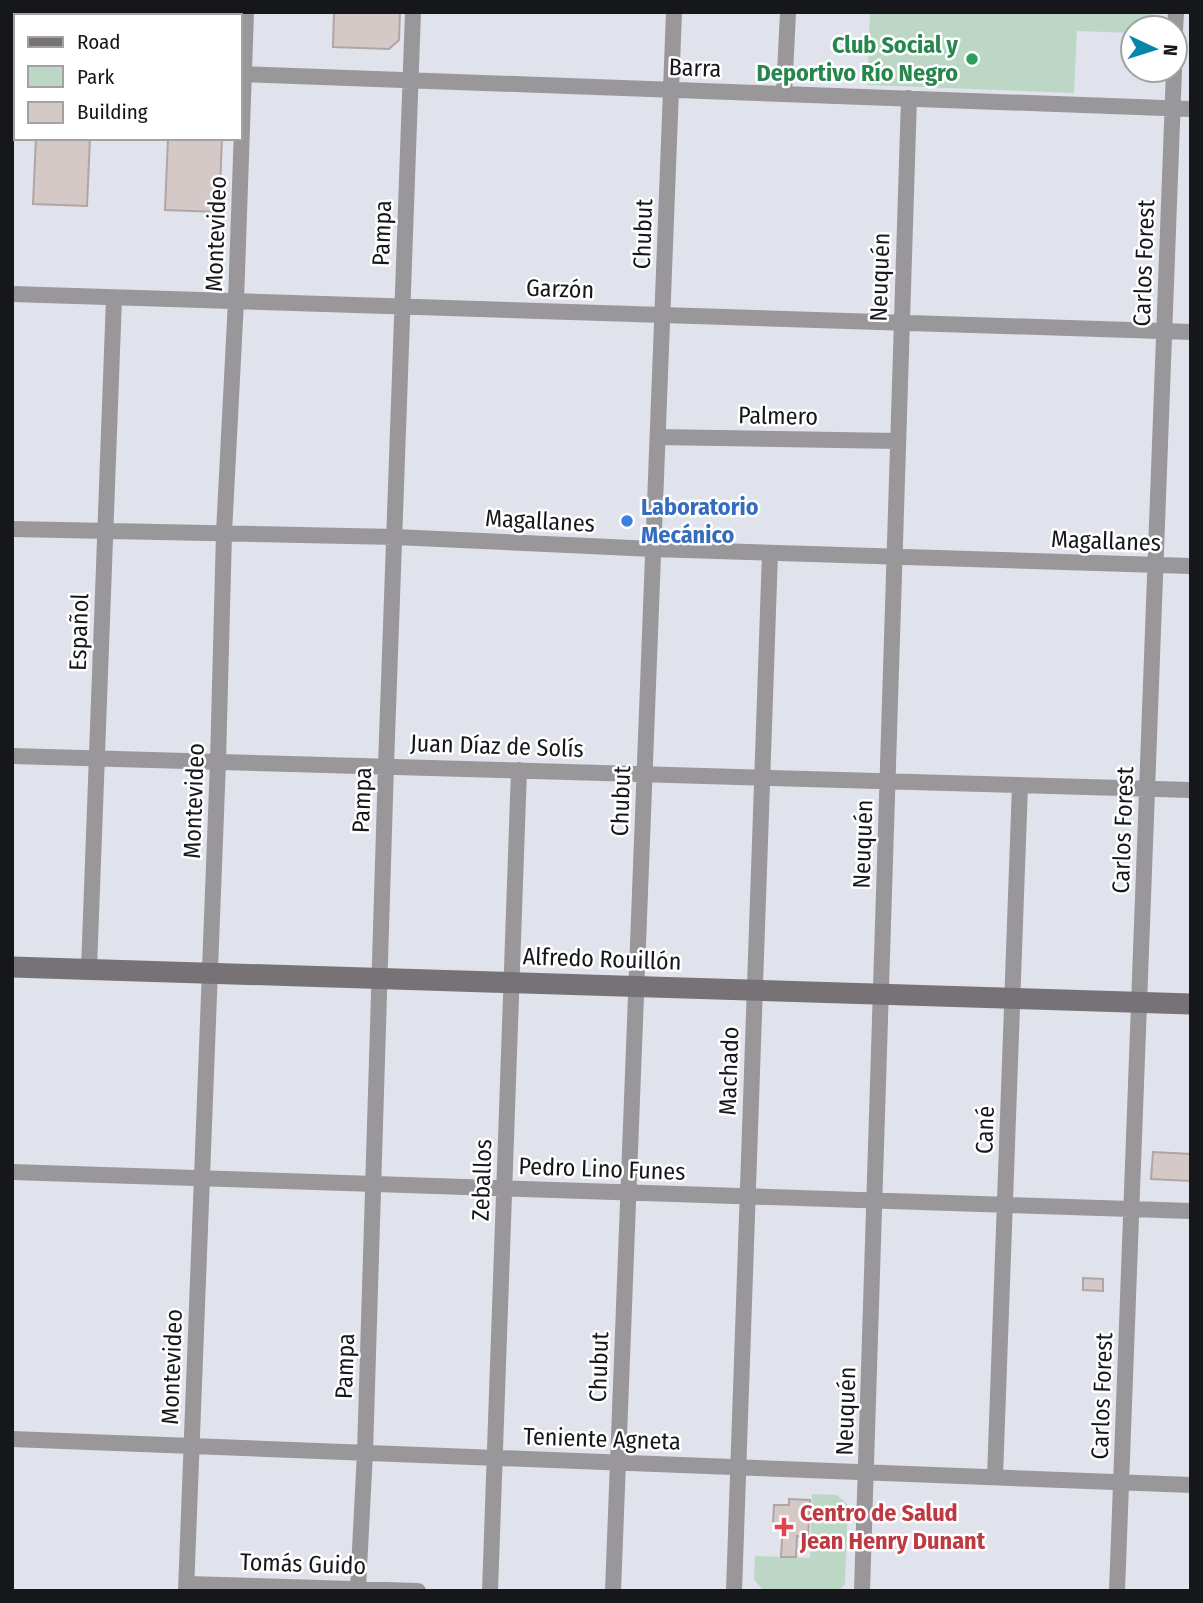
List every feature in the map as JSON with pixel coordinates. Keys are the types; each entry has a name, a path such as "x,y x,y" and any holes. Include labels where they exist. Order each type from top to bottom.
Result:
{"street":[{"name":"Montevideo","path":"242,74 246,12"},
{"name":"Pampa","path":"358,1588 365,1452 413,12"},
{"name":"Chubut","path":"613,1591 674,12"},
{"path":"784,94 788,12"},
{"name":"Barra","path":"242,74 1191,109"},
{"name":"Carlos Forest","path":"1117,1591 1173,84"},
{"name":"Neuquén","path":"862,1591 909,99"},
{"name":"Montevideo","path":"186,1587 240,140"},
{"name":"Garzón","path":"12,294 1191,332"},
{"name":"Español","path":"89,969 114,298"},
{"name":"Palmero","path":"658,437 898,441"},
{"name":"Magallanes","path":"12,529 395,537 653,549 1191,566"},
{"name":"Machado","path":"734,1591 769,553"},
{"name":"Juan Díaz de Solís","path":"12,756 1191,790"},
{"name":"Zeballos","path":"490,1591 519,770"},
{"name":"Cané","path":"995,1477 1020,785"},
{"name":"Alfredo Rouillón","path":"12,967 1191,1004"},
{"name":"Pedro Lino Funes","path":"12,1172 1191,1211"},
{"name":"Teniente Agneta","path":"12,1439 1191,1485"},
{"name":"Tomás Guido","path":"186,1587 418,1591"}],"green space":[{"path":"14,12 225,12 14,14 13,49"},
{"name":"Club Social y Deportivo Río Negro","path":"870,12 1153,12 1119,14 1119,32 1077,31 1074,93 867,85"},
{"path":"812,1494 837,1495 848,1505 845,1584 838,1591 762,1589 754,1580 755,1556 810,1558"}],"building":[{"path":"334,12 400,12 399,40 389,49 333,47"},
{"path":"36,140 90,140 87,206 33,204"},
{"path":"168,140 222,140 219,212 165,210"},
{"path":"1153,1152 1191,1154 1191,1181 1151,1179"},
{"path":"1083,1278 1103,1279 1103,1291 1083,1290"},
{"path":"789,1499 810,1500 808,1537 797,1536 796,1557 781,1557 783,1523 773,1523 774,1505 789,1505"}],"place":[{"name":"Club Social y Deportivo Río Negro","path":"972,59"},
{"name":"Laboratorio Mecánico","path":"627,521"},
{"name":"Centro de Salud Jean Henry Dunant","path":"784,1527"}]}
